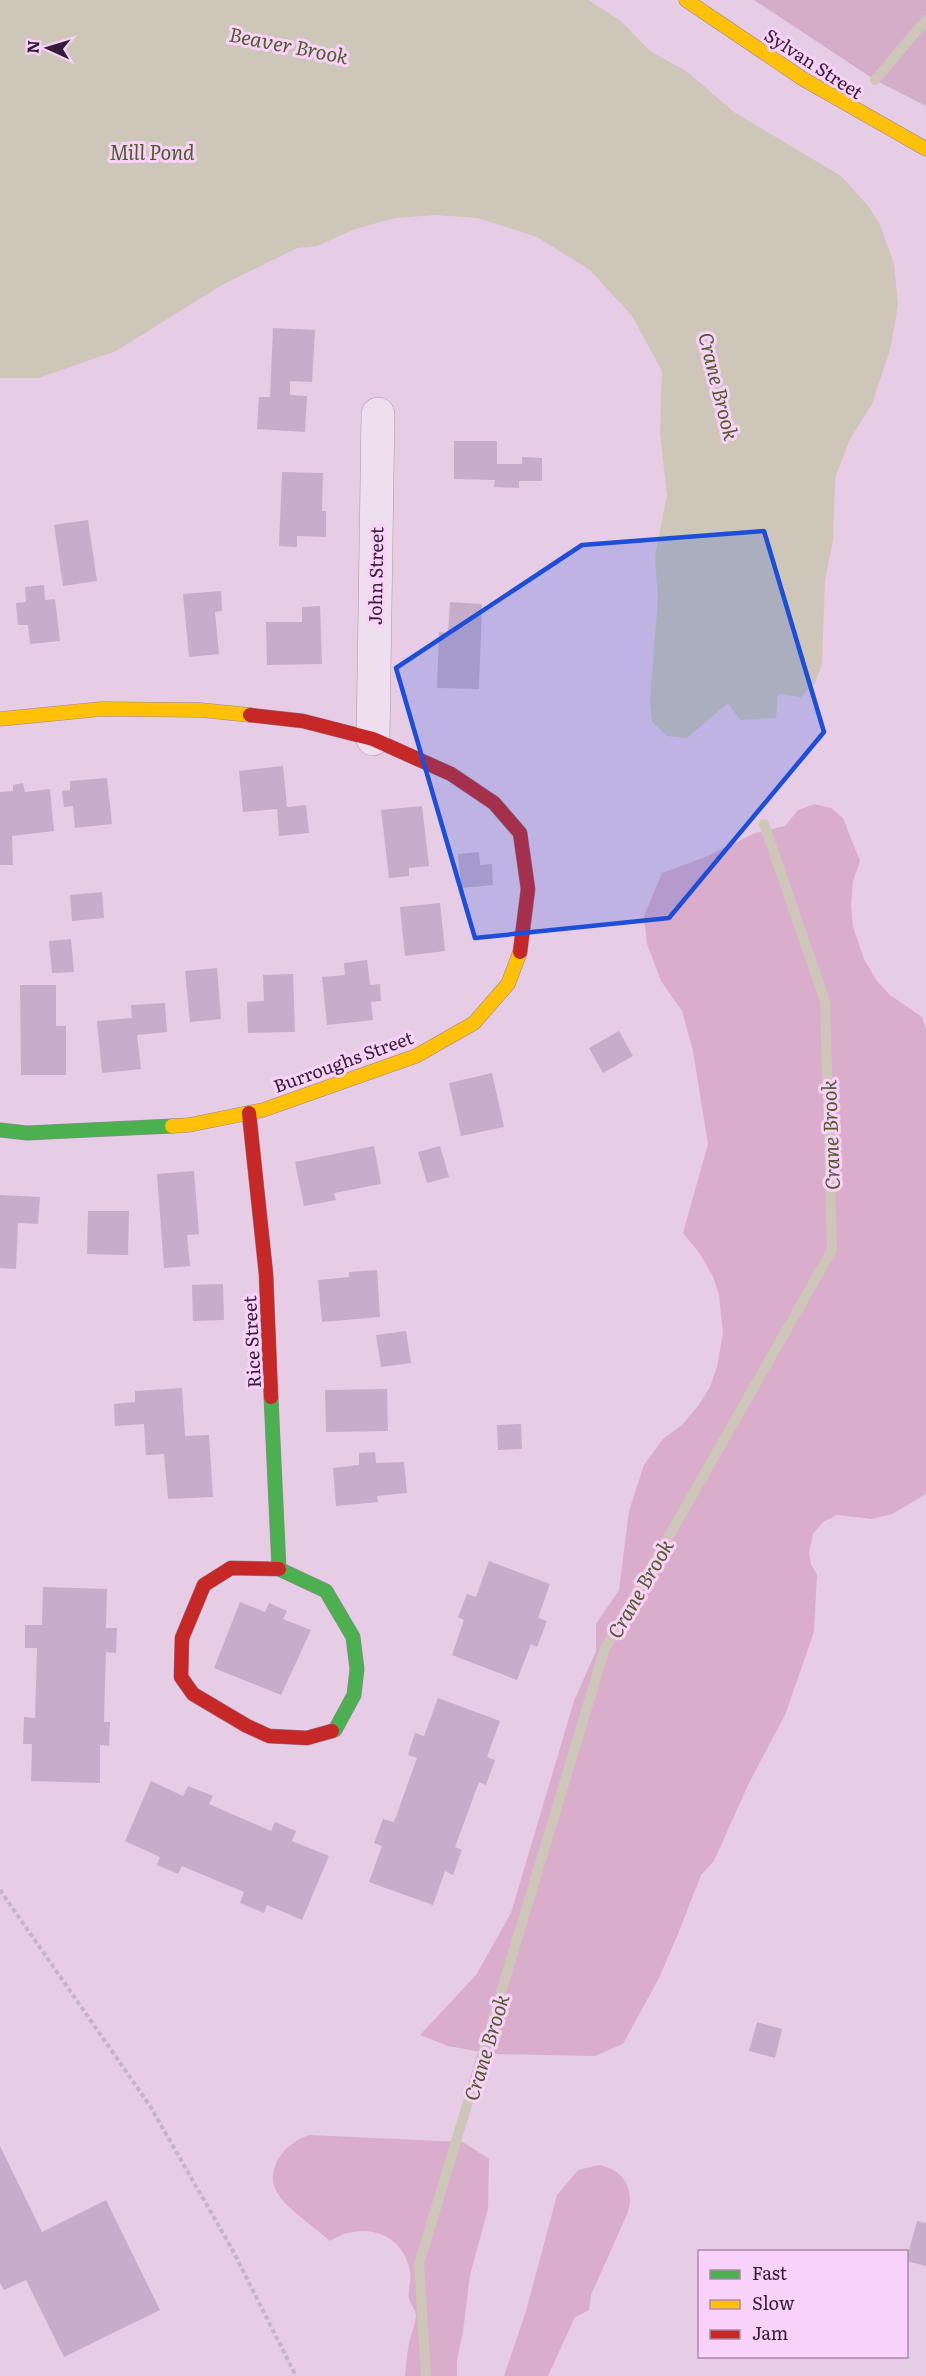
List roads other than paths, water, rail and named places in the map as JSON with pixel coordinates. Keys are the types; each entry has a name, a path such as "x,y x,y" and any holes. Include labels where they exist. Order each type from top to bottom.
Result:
{"street":[{"name":"Sylvan Street","path":"686,0 871,121 926,149"},
{"name":"John Street","path":"373,739 378,414"},
{"name":"Burroughs Street","path":"0,720 101,710 201,710 303,721 373,739 451,774 494,802 519,833 528,889 522,946 508,984 474,1023 416,1056 249,1113 189,1125 27,1133 0,1130"},
{"name":"Rice Street","path":"249,1113 266,1274 279,1569"},
{"path":"231,1568 279,1569 326,1592 353,1637 357,1670 354,1695 334,1730 307,1738 269,1736 247,1726 193,1694 181,1677 182,1638 204,1585 231,1568"}],"water":[{"name":"Mill Pond","path":"0,0 588,0 621,21 650,51 686,71 734,112 841,176 869,207 880,225 894,264 898,305 891,346 872,404 850,439 835,478 833,540 825,580 822,664 815,683 801,697 778,694 776,718 740,720 728,703 687,738 667,736 652,722 650,702 658,598 655,556 667,495 660,433 662,371 632,316 590,270 537,237 478,218 436,215 395,218 355,229 317,246 297,248 222,285 116,351 38,378 0,378"}],"waterway":[{"path":"875,80 926,20"},
{"name":"Crane Brook","path":"426,2376 419,2264 605,1648 832,1250 825,1001 764,824"}],"water label":[{"name":"Beaver Brook","path":"289,44"}]}
